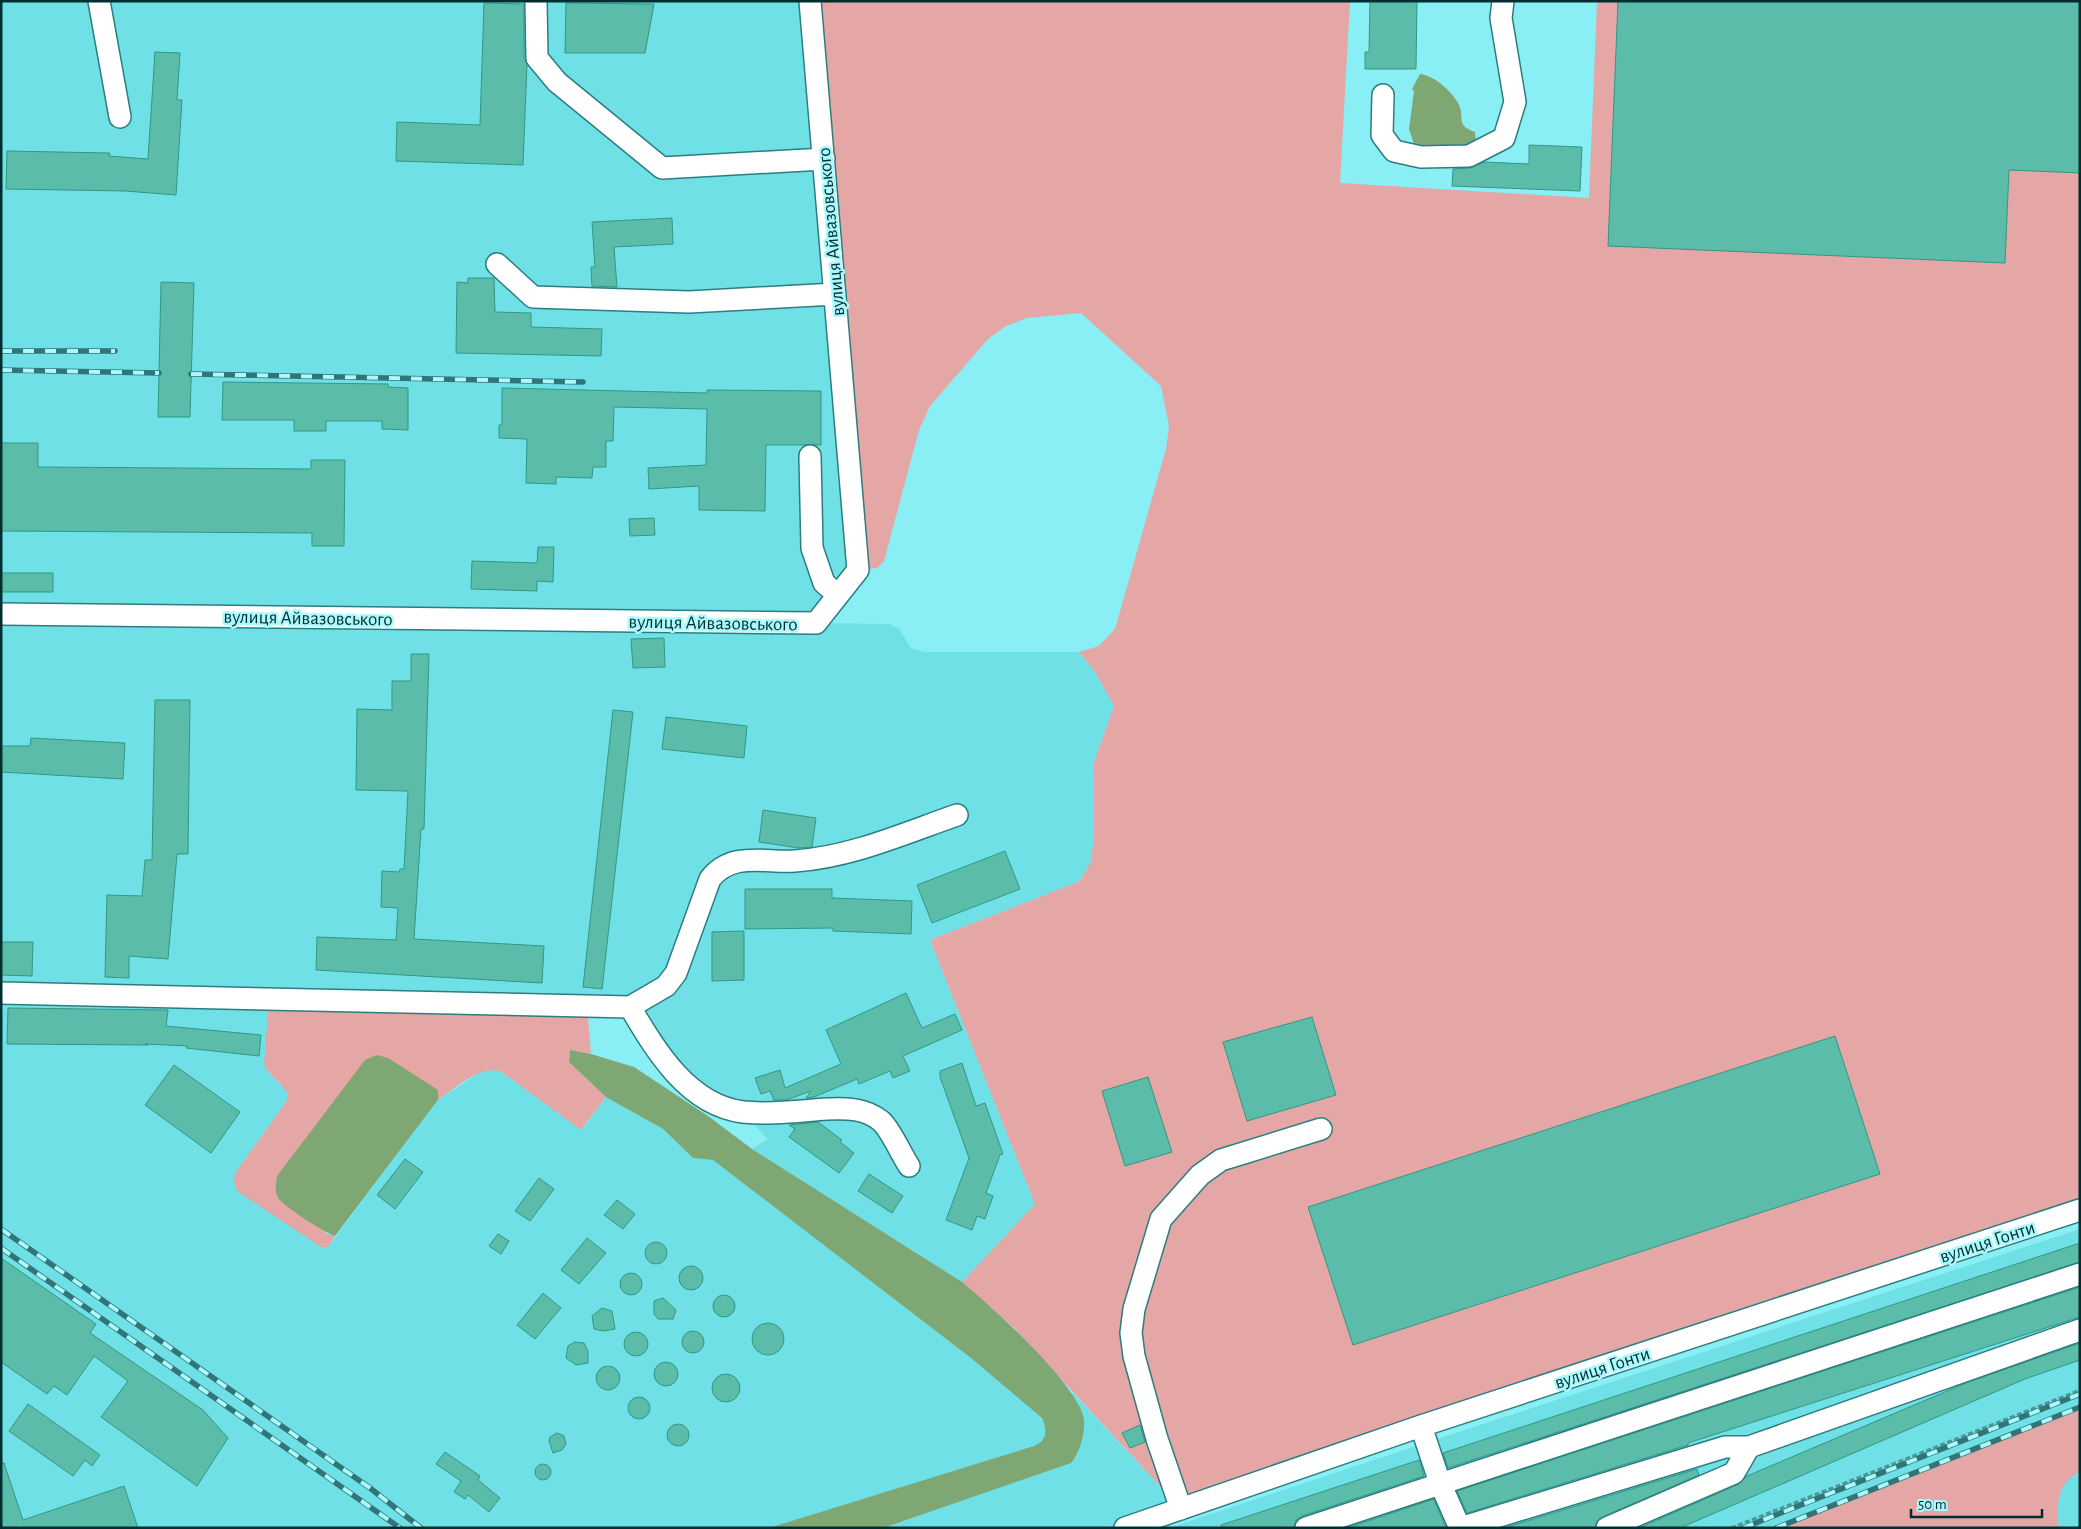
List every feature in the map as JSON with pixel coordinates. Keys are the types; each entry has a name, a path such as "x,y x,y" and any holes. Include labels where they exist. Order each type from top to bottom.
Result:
{"street":[{"path":"99,1 120,117"},
{"path":"536,1 537,58 557,82 662,168 824,159"},
{"name":"вулиця Айвазовського","path":"1,614 816,623 858,570 810,1"},
{"path":"1383,95 1382,135 1394,151 1421,157 1469,156 1504,138 1514,102 1501,18 1502,1"},
{"path":"497,264 533,297 689,302 835,294"},
{"path":"810,456 812,548 824,583 838,596"},
{"path":"1,993 630,1007 666,986 676,973 710,879 719,868 732,861 796,861 853,852 957,815"},
{"path":"630,1007 674,1072 686,1086 708,1100 735,1110 763,1113 845,1108 863,1111 881,1122 909,1166"},
{"path":"1181,1509 1157,1439 1134,1356 1131,1333 1134,1309 1161,1219 1174,1202 1200,1175 1221,1160 1321,1129"},
{"name":"вулиця Гонти","path":"1129,1527 1421,1426 2080,1210"},
{"path":"1306,1528 2080,1274"},
{"path":"1421,1426 1440,1483 1460,1528 1725,1446 1749,1446 2080,1330"},
{"path":"1607,1528 1734,1473 1749,1446"}],"path":[{"path":"1731,1528 2080,1390"}],"shaded area":[{"path":"1,1 810,1 858,570 816,623 889,624 899,629 911,648 924,652 1079,652 1095,672 1114,706 1093,765 1094,836 1091,861 1080,881 930,940 1035,1204 962,1282 752,1149 768,1139 741,1112 708,1100 630,1007 268,1072 285,1089 288,1095 286,1102 235,1173 328,1247 438,1100 479,1073 491,1069 500,1071 582,1130 606,1097 663,1129 693,1158 713,1160 971,1358 1034,1410 1042,1418 1046,1430 1073,1393 1181,1509 1125,1528 1,1528"},
{"path":"810,1 1350,1 1340,183 1589,198 1597,1 2080,1 2080,1210 1181,1509 1013,1327 962,1282 1035,1204 930,940 1080,881 1091,861 1094,836 1093,765 1114,706 1095,672 1079,652 1099,646 1115,629 1166,449 1169,426 1161,386 1081,313 1027,318 1006,326 988,339 930,406 919,430 884,561 877,568 858,570"},
{"path":"1420,74 1437,81 1452,95 1461,110 1463,124 1475,132 1476,143 1445,147 1414,144 1409,129 1414,91 1412,89"},
{"path":"269,999 587,1006 591,1054 570,1050 569,1062 606,1097 581,1130 500,1071 492,1070 475,1075 438,1100 438,1089 325,1233 335,1236 328,1247 321,1247 237,1191 234,1182 235,1173 286,1102 288,1095 264,1064"},
{"path":"570,1050 591,1054 634,1067 708,1116 752,1149 962,1282 1032,1347 1051,1368 1079,1405 1084,1420 1084,1431 1079,1448 1071,1463 883,1528 769,1528 1039,1444 1045,1435 1042,1418 971,1358 713,1160 693,1158 663,1129 606,1097 569,1062"},
{"path":"377,1055 388,1058 438,1090 438,1100 335,1236 289,1208 277,1197 277,1176 365,1060"},
{"path":"2080,1229 2080,1528 1169,1528 1440,1438"},
{"path":"2080,1407 2080,1472 2072,1476 2062,1488 2058,1503 2059,1528 1776,1528"}],"building":[{"path":"1370,1 1417,1 1416,69 1365,69 1365,52 1369,52"},
{"path":"1618,1 2080,1 2080,173 2009,170 2005,263 1608,246"},
{"path":"484,3 524,4 524,58 527,64 523,165 396,161 397,122 480,125"},
{"path":"566,3 654,4 645,53 565,53"},
{"path":"155,52 180,53 177,100 182,100 176,195 125,191 6,189 7,151 110,153 109,156 148,159"},
{"path":"1529,145 1582,147 1580,191 1452,186 1453,169 1470,168 1485,162 1529,164"},
{"path":"672,218 673,244 614,247 617,287 592,286 591,267 595,267 592,222"},
{"path":"468,278 494,278 495,312 531,313 531,327 602,329 601,356 456,353 457,282 468,283"},
{"path":"161,282 194,283 190,417 158,417"},
{"path":"223,382 388,384 388,387 408,388 408,430 382,429 382,421 326,421 326,431 294,431 294,420 222,420"},
{"path":"502,388 707,393 707,390 821,391 821,445 766,445 765,511 699,510 699,486 649,489 648,468 706,465 707,409 614,407 613,441 606,441 606,467 593,467 592,478 556,477 556,484 526,483 527,439 499,438 499,425 502,425"},
{"path":"1,443 38,443 38,467 311,469 311,460 345,460 344,546 312,546 312,533 1,531"},
{"path":"654,518 655,535 630,536 629,519"},
{"path":"538,547 554,547 553,582 537,581 537,591 471,589 472,561 537,563"},
{"path":"1,573 53,573 53,592 1,592"},
{"path":"664,638 665,667 633,668 631,639"},
{"path":"411,654 429,654 424,829 421,829 414,939 544,946 542,983 316,970 317,937 396,940 398,908 381,907 382,871 399,872 400,869 404,869 408,791 356,790 357,709 392,710 392,681 411,681"},
{"path":"155,700 190,700 188,854 177,854 168,959 129,956 129,978 105,977 107,895 142,896 145,860 152,860"},
{"path":"613,710 633,712 602,989 583,987"},
{"path":"666,717 747,726 744,758 662,749"},
{"path":"31,738 125,743 123,779 1,772 1,746 30,746"},
{"path":"763,810 816,818 812,847 799,848 759,842"},
{"path":"1005,851 1020,889 932,923 917,885"},
{"path":"745,889 832,889 832,898 912,901 911,934 833,931 833,928 745,929"},
{"path":"744,931 744,980 712,981 712,932"},
{"path":"1,942 33,942 32,976 1,975"},
{"path":"906,993 922,1028 955,1014 962,1030 903,1056 910,1071 893,1078 890,1071 859,1084 857,1079 814,1097 806,1098 811,1091 786,1100 774,1100 770,1091 761,1094 755,1078 780,1070 785,1088 841,1064 826,1030"},
{"path":"8,1008 168,1010 166,1026 261,1035 259,1056 186,1048 188,1046 145,1044 148,1045 7,1044"},
{"path":"1312,1017 1336,1095 1247,1121 1223,1042"},
{"path":"1835,1036 1880,1174 1353,1345 1308,1207"},
{"path":"962,1063 976,1106 985,1103 1003,1154 1000,1155 986,1193 993,1196 985,1219 977,1216 972,1230 946,1220 969,1158 940,1077 940,1071"},
{"path":"174,1065 240,1112 211,1153 145,1105"},
{"path":"1148,1077 1172,1152 1125,1166 1102,1091"},
{"path":"818,1122 842,1140 840,1142 854,1153 839,1173 789,1137 795,1129 789,1125"},
{"path":"405,1159 423,1172 395,1209 377,1195"},
{"path":"869,1174 903,1196 892,1213 858,1191"},
{"path":"539,1178 554,1189 530,1221 515,1211"},
{"path":"617,1200 635,1214 623,1229 604,1215"},
{"path":"498,1234 509,1241 501,1254 489,1246"},
{"path":"587,1238 606,1253 579,1284 561,1270"},
{"path":"652,1242 660,1242 667,1249 667,1257 660,1264 652,1264 645,1257 645,1249"},
{"path":"2080,1243 2080,1262 1448,1468 1443,1453"},
{"path":"1,1258 96,1324 90,1333 203,1410 228,1438 197,1486 101,1417 128,1381 94,1356 67,1395 54,1386 47,1394 1,1362"},
{"path":"691,1266 699,1270 703,1278 699,1286 691,1290 683,1286 679,1278 683,1270"},
{"path":"627,1273 635,1273 642,1280 642,1288 635,1295 627,1295 620,1288 620,1280"},
{"path":"2080,1287 2080,1317 1688,1443 1688,1445 1467,1513 1457,1491"},
{"path":"543,1293 561,1308 535,1339 517,1325"},
{"path":"724,1295 732,1298 735,1306 732,1314 724,1317 716,1314 713,1306 716,1298"},
{"path":"663,1298 676,1310 673,1319 658,1319 654,1314 654,1301"},
{"path":"602,1308 612,1311 615,1329 603,1331 594,1329 592,1316"},
{"path":"768,1323 780,1327 784,1339 780,1351 768,1355 756,1351 752,1339 756,1327"},
{"path":"689,1331 697,1331 704,1338 704,1346 697,1353 689,1353 682,1346 682,1338"},
{"path":"636,1332 644,1336 648,1344 644,1352 636,1356 628,1352 624,1344 628,1336"},
{"path":"575,1342 584,1343 588,1351 588,1363 576,1365 566,1358 568,1346"},
{"path":"2080,1343 2080,1360 2025,1379 1680,1528 1639,1528 1739,1484 1747,1476 1966,1383"},
{"path":"666,1362 674,1366 678,1374 674,1382 666,1386 658,1382 654,1374 658,1366"},
{"path":"608,1366 616,1370 620,1378 616,1386 608,1390 600,1386 596,1378 600,1370"},
{"path":"726,1374 736,1378 740,1388 736,1398 726,1402 716,1398 712,1388 716,1378"},
{"path":"635,1397 643,1397 650,1404 650,1412 643,1419 635,1419 628,1412 628,1404"},
{"path":"28,1404 100,1455 92,1466 85,1460 73,1476 9,1431"},
{"path":"678,1424 686,1427 689,1435 686,1443 678,1446 670,1443 667,1435 670,1427"},
{"path":"1140,1425 1145,1442 1130,1448 1122,1433"},
{"path":"557,1433 564,1436 566,1444 562,1450 553,1453 549,1441 550,1437"},
{"path":"445,1452 480,1476 478,1480 500,1498 489,1512 468,1495 465,1499 454,1492 461,1481 436,1464"},
{"path":"1419,1460 1424,1476 1302,1516 1296,1520 1294,1528 1222,1528 1221,1525"},
{"path":"4,1463 23,1520 124,1486 138,1528 1,1528 1,1464"},
{"path":"540,1464 546,1464 551,1469 549,1478 540,1480 535,1475 535,1469"},
{"path":"1697,1469 1699,1475 1602,1517 1597,1521 1595,1528 1504,1528"},
{"path":"1434,1499 1446,1528 1347,1528"}],"railway":[{"path":"1,351 115,351"},
{"path":"1,370 159,373"},
{"path":"191,374 583,382"},
{"path":"1,1229 370,1488 421,1528"},
{"path":"1,1248 400,1528"},
{"path":"1743,1528 2080,1394"},
{"path":"1776,1528 2080,1407"}]}
